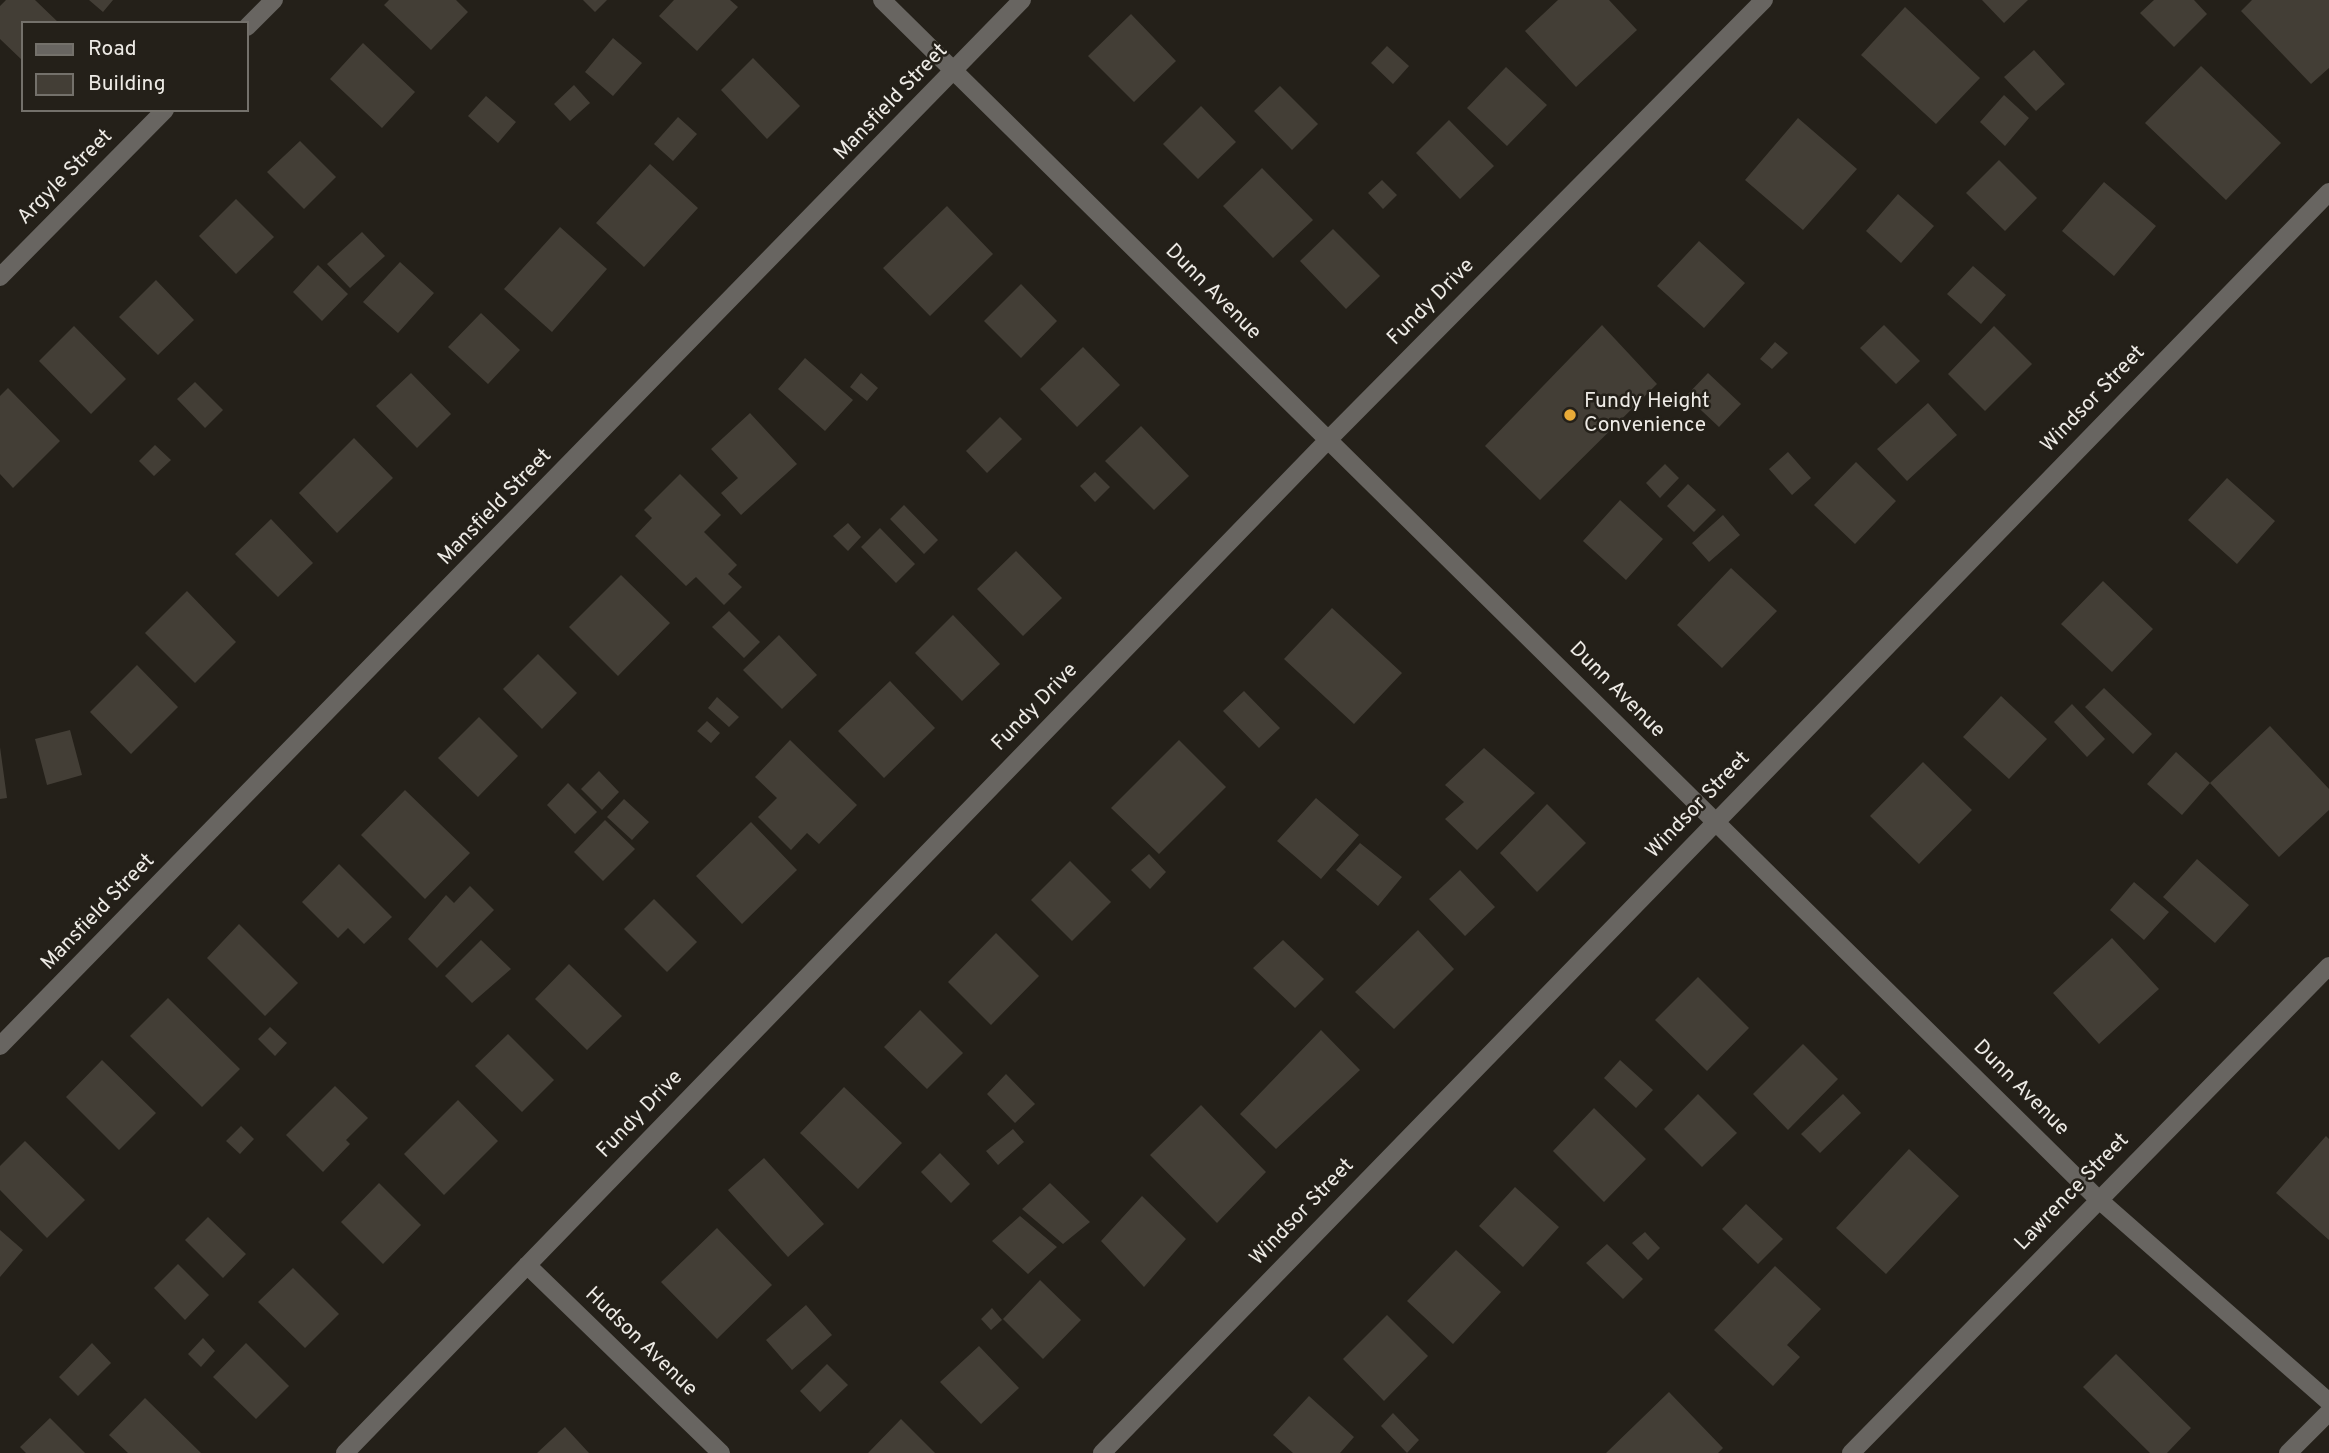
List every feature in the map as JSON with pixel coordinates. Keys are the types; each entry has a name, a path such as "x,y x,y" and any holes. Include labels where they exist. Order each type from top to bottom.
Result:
{"street":[{"path":"248,26 274,0"},
{"name":"Dunn Avenue","path":"882,0 2098,1199 2329,1402"},
{"name":"Mansfield Street","path":"0,1046 955,72 1022,0"},
{"name":"Fundy Drive","path":"345,1453 1328,440 1764,0"},
{"name":"Argyle Street","path":"0,277 163,112"},
{"name":"Windsor Street","path":"1102,1453 2329,192"},
{"name":"Lawrence Street","path":"1851,1453 2329,966"},
{"name":"Hudson Avenue","path":"527,1265 720,1453"},
{"path":"2288,1453 2329,1412"}],"building":[{"path":"6,0 35,0 57,21 21,21 21,59 0,39 0,6"},
{"path":"89,0 113,0 103,12"},
{"path":"389,0 456,0 468,12 431,50 384,5"},
{"path":"583,0 607,0 595,12"},
{"path":"674,0 730,0 738,7 697,51 659,16"},
{"path":"1558,0 1609,0 1637,30 1576,87 1525,31"},
{"path":"1982,0 2028,0 2004,23"},
{"path":"2154,0 2194,0 2207,14 2174,47 2140,13"},
{"path":"2252,0 2329,0 2329,68 2311,84 2241,11"},
{"path":"1905,7 1980,78 1936,124 1861,55"},
{"path":"1131,14 1176,61 1134,102 1088,56"},
{"path":"613,38 642,63 613,96 585,72"},
{"path":"363,43 415,92 382,128 330,79"},
{"path":"1387,46 1409,66 1393,84 1371,63"},
{"path":"2034,50 2065,84 2036,111 2004,77"},
{"path":"753,58 800,106 767,139 721,90"},
{"path":"2201,66 2281,143 2226,200 2145,123"},
{"path":"1506,67 1547,105 1507,146 1467,108"},
{"path":"574,85 590,103 570,121 554,104"},
{"path":"1280,86 1318,124 1292,150 1254,111"},
{"path":"2004,95 2029,118 2005,146 1980,122"},
{"path":"486,96 516,122 498,143 468,116"},
{"path":"1201,106 1236,142 1198,179 1163,144"},
{"path":"678,117 697,134 673,161 654,144"},
{"path":"1798,118 1857,169 1803,230 1745,180"},
{"path":"1449,120 1494,166 1460,199 1416,153"},
{"path":"300,141 336,177 304,209 267,172"},
{"path":"1999,160 2037,198 2005,231 1966,193"},
{"path":"650,164 698,208 644,267 596,223"},
{"path":"1262,168 1313,220 1273,258 1223,206"},
{"path":"1382,180 1397,195 1383,209 1368,193"},
{"path":"2104,182 2156,226 2114,276 2062,231"},
{"path":"1898,194 1934,226 1901,263 1866,231"},
{"path":"236,199 274,237 236,274 199,236"},
{"path":"947,206 993,254 930,316 883,268"},
{"path":"560,227 607,269 552,332 504,289"},
{"path":"1333,229 1380,276 1346,309 1300,261"},
{"path":"362,232 385,256 350,288 327,264"},
{"path":"1699,241 1745,283 1704,328 1657,286"},
{"path":"400,262 434,293 398,333 363,302"},
{"path":"318,265 348,294 322,321 293,292"},
{"path":"1973,266 2006,295 1981,324 1947,294"},
{"path":"156,280 194,320 158,355 119,317"},
{"path":"1021,284 1057,321 1021,358 984,321"},
{"path":"481,313 520,350 488,384 448,347"},
{"name":"Fundy Height Convenience","path":"1602,325 1657,384 1540,500 1485,446"},
{"path":"1884,325 1920,361 1896,384 1860,348"},
{"path":"74,326 126,379 91,414 39,361"},
{"path":"1994,326 2032,364 1985,411 1948,374"},
{"path":"1775,342 1788,353 1772,369 1760,359"},
{"path":"1083,347 1120,385 1077,427 1040,389"},
{"path":"805,358 853,400 825,431 778,389"},
{"path":"411,373 451,414 417,448 376,406"},
{"path":"861,373 878,388 867,401 850,387"},
{"path":"1708,373 1741,404 1719,427 1686,396"},
{"path":"195,382 223,410 205,428 177,399"},
{"path":"8,388 60,441 13,488 0,474 0,396"},
{"path":"1928,403 1957,435 1907,481 1877,449"},
{"path":"750,413 797,464 741,515 721,493 738,478 711,449"},
{"path":"1000,417 1022,439 987,473 966,451"},
{"path":"1141,426 1189,476 1154,510 1105,461"},
{"path":"354,438 393,478 337,533 299,493"},
{"path":"155,445 171,460 154,476 139,461"},
{"path":"1788,452 1811,478 1792,495 1769,469"},
{"path":"1856,462 1896,501 1855,544 1814,505"},
{"path":"1665,464 1679,478 1660,498 1646,483"},
{"path":"1095,472 1110,487 1095,502 1080,486"},
{"path":"680,474 721,515 704,532 737,565 728,574 742,587 724,605 696,577 686,586 635,536 652,518 644,510"},
{"path":"2227,478 2275,521 2237,564 2188,520"},
{"path":"1688,484 1716,510 1694,532 1667,506"},
{"path":"1620,500 1663,539 1626,580 1583,541"},
{"path":"904,505 938,540 924,554 890,519"},
{"path":"1723,515 1740,535 1709,562 1692,543"},
{"path":"271,519 313,563 278,597 235,554"},
{"path":"848,523 861,537 848,551 833,536"},
{"path":"880,528 915,564 896,583 861,547"},
{"path":"1016,551 1062,598 1023,636 977,589"},
{"path":"1731,568 1777,611 1722,668 1677,625"},
{"path":"621,575 670,623 618,676 569,627"},
{"path":"2103,581 2153,629 2112,672 2061,624"},
{"path":"187,591 236,642 195,683 145,633"},
{"path":"1332,608 1402,673 1354,724 1284,659"},
{"path":"729,611 760,642 744,658 712,627"},
{"path":"953,615 1000,664 962,701 915,653"},
{"path":"779,635 817,675 782,709 743,670"},
{"path":"538,654 577,693 542,729 503,689"},
{"path":"137,665 178,707 131,754 90,712"},
{"path":"890,681 935,728 884,778 838,731"},
{"path":"2104,688 2152,734 2133,754 2085,707"},
{"path":"1244,691 1280,728 1259,748 1223,711"},
{"path":"2001,696 2047,739 2009,779 1963,737"},
{"path":"717,697 739,717 729,727 708,708"},
{"path":"2072,704 2105,739 2087,757 2054,722"},
{"path":"479,717 518,756 478,797 438,758"},
{"path":"707,721 720,733 711,743 697,731"},
{"path":"2270,726 2329,789 2329,810 2279,857 2210,783"},
{"path":"70,730 82,775 47,785 35,739"},
{"path":"790,740 857,805 819,844 807,833 791,850 758,817 777,798 755,777"},
{"path":"1179,740 1226,787 1159,854 1111,808"},
{"path":"0,747 7,798 0,799"},
{"path":"1484,748 1535,793 1477,850 1445,819 1464,802 1445,785"},
{"path":"2176,752 2210,783 2182,815 2147,784"},
{"path":"1923,762 1972,810 1919,864 1870,816"},
{"path":"599,771 619,792 602,810 581,789"},
{"path":"568,783 597,812 575,834 547,805"},
{"path":"405,790 470,853 425,899 361,835"},
{"path":"1316,798 1359,835 1321,879 1277,841"},
{"path":"624,799 649,822 632,840 607,817"},
{"path":"1547,804 1586,843 1537,892 1500,853"},
{"path":"605,820 635,849 603,881 574,852"},
{"path":"751,822 797,870 742,924 696,876"},
{"path":"1360,843 1402,877 1378,906 1336,870"},
{"path":"1149,854 1166,872 1150,889 1131,870"},
{"path":"2197,859 2249,905 2215,943 2163,897"},
{"path":"1070,861 1111,902 1072,941 1031,900"},
{"path":"339,864 392,917 364,944 348,928 338,938 302,902"},
{"path":"1460,870 1495,907 1465,936 1429,899"},
{"path":"2134,882 2169,912 2144,940 2110,910"},
{"path":"470,886 494,910 437,968 408,939 446,895 454,903"},
{"path":"654,899 697,942 667,972 624,929"},
{"path":"239,924 298,983 265,1016 207,958"},
{"path":"1418,930 1454,969 1394,1029 1355,992"},
{"path":"996,933 1039,976 991,1025 948,982"},
{"path":"2112,938 2159,989 2099,1044 2053,993"},
{"path":"481,940 511,969 472,1003 445,976"},
{"path":"1283,940 1324,979 1295,1008 1253,968"},
{"path":"569,964 622,1016 587,1050 535,999"},
{"path":"1698,977 1749,1028 1707,1071 1655,1020"},
{"path":"168,998 240,1069 202,1107 130,1036"},
{"path":"920,1010 963,1053 927,1089 884,1047"},
{"path":"270,1027 287,1043 275,1056 258,1039"},
{"path":"1321,1030 1360,1070 1276,1149 1240,1114"},
{"path":"508,1034 554,1080 522,1112 475,1066"},
{"path":"1803,1044 1838,1079 1788,1130 1753,1094"},
{"path":"102,1060 156,1113 119,1150 66,1097"},
{"path":"1620,1060 1653,1090 1636,1108 1604,1078"},
{"path":"1006,1074 1035,1104 1015,1123 987,1094"},
{"path":"335,1086 368,1118 346,1140 350,1144 323,1172 286,1135"},
{"path":"844,1087 902,1143 858,1189 800,1133"},
{"path":"1698,1094 1737,1133 1702,1167 1664,1129"},
{"path":"1843,1094 1861,1113 1820,1153 1801,1134"},
{"path":"458,1100 498,1141 444,1195 404,1154"},
{"path":"1201,1105 1266,1172 1217,1223 1150,1155"},
{"path":"1594,1108 1646,1159 1604,1202 1553,1151"},
{"path":"241,1126 254,1139 240,1154 226,1141"},
{"path":"1013,1129 1024,1142 998,1165 986,1151"},
{"path":"2326,1136 2329,1139 2329,1240 2276,1193"},
{"path":"25,1141 85,1200 47,1238 0,1190 0,1166"},
{"path":"1909,1149 1959,1196 1886,1274 1836,1228"},
{"path":"940,1153 970,1184 951,1203 921,1172"},
{"path":"764,1158 824,1224 788,1257 728,1190"},
{"path":"379,1183 421,1225 383,1264 341,1222"},
{"path":"1050,1183 1090,1222 1063,1244 1022,1209"},
{"path":"1515,1187 1559,1227 1523,1267 1479,1226"},
{"path":"1142,1196 1186,1239 1144,1287 1101,1241"},
{"path":"1746,1204 1783,1239 1758,1264 1722,1229"},
{"path":"1020,1216 1057,1247 1028,1274 992,1241"},
{"path":"208,1217 246,1254 223,1278 185,1240"},
{"path":"717,1228 772,1285 717,1339 661,1282"},
{"path":"0,1230 23,1250 0,1277"},
{"path":"1645,1232 1660,1248 1648,1260 1632,1243"},
{"path":"1607,1244 1643,1279 1623,1299 1586,1263"},
{"path":"1456,1250 1501,1292 1453,1344 1407,1301"},
{"path":"178,1264 209,1295 185,1320 154,1288"},
{"path":"1775,1266 1821,1309 1787,1345 1800,1357 1773,1386 1714,1330"},
{"path":"293,1268 339,1314 305,1348 258,1302"},
{"path":"1040,1280 1081,1320 1043,1359 1003,1319"},
{"path":"806,1305 832,1335 792,1370 766,1340"},
{"path":"992,1308 1002,1320 991,1330 981,1319"},
{"path":"1387,1315 1428,1356 1384,1401 1343,1359"},
{"path":"203,1338 215,1351 201,1367 188,1354"},
{"path":"92,1343 111,1363 78,1396 59,1377"},
{"path":"246,1343 289,1386 256,1419 213,1377"},
{"path":"979,1346 1019,1388 981,1424 940,1382"},
{"path":"2116,1354 2191,1428 2167,1453 2150,1453 2083,1387"},
{"path":"827,1364 848,1385 820,1412 800,1391"},
{"path":"1669,1392 1723,1448 1718,1453 1606,1453"},
{"path":"1309,1396 1354,1437 1340,1453 1293,1453 1273,1435"},
{"path":"145,1398 201,1453 128,1453 109,1435"},
{"path":"1393,1413 1419,1440 1407,1453 1381,1426"},
{"path":"50,1418 85,1453 26,1453 20,1447"},
{"path":"901,1419 935,1453 868,1453"},
{"path":"565,1427 589,1453 537,1453"}],"place":[{"name":"Fundy Height Convenience","path":"1570,415"}]}
